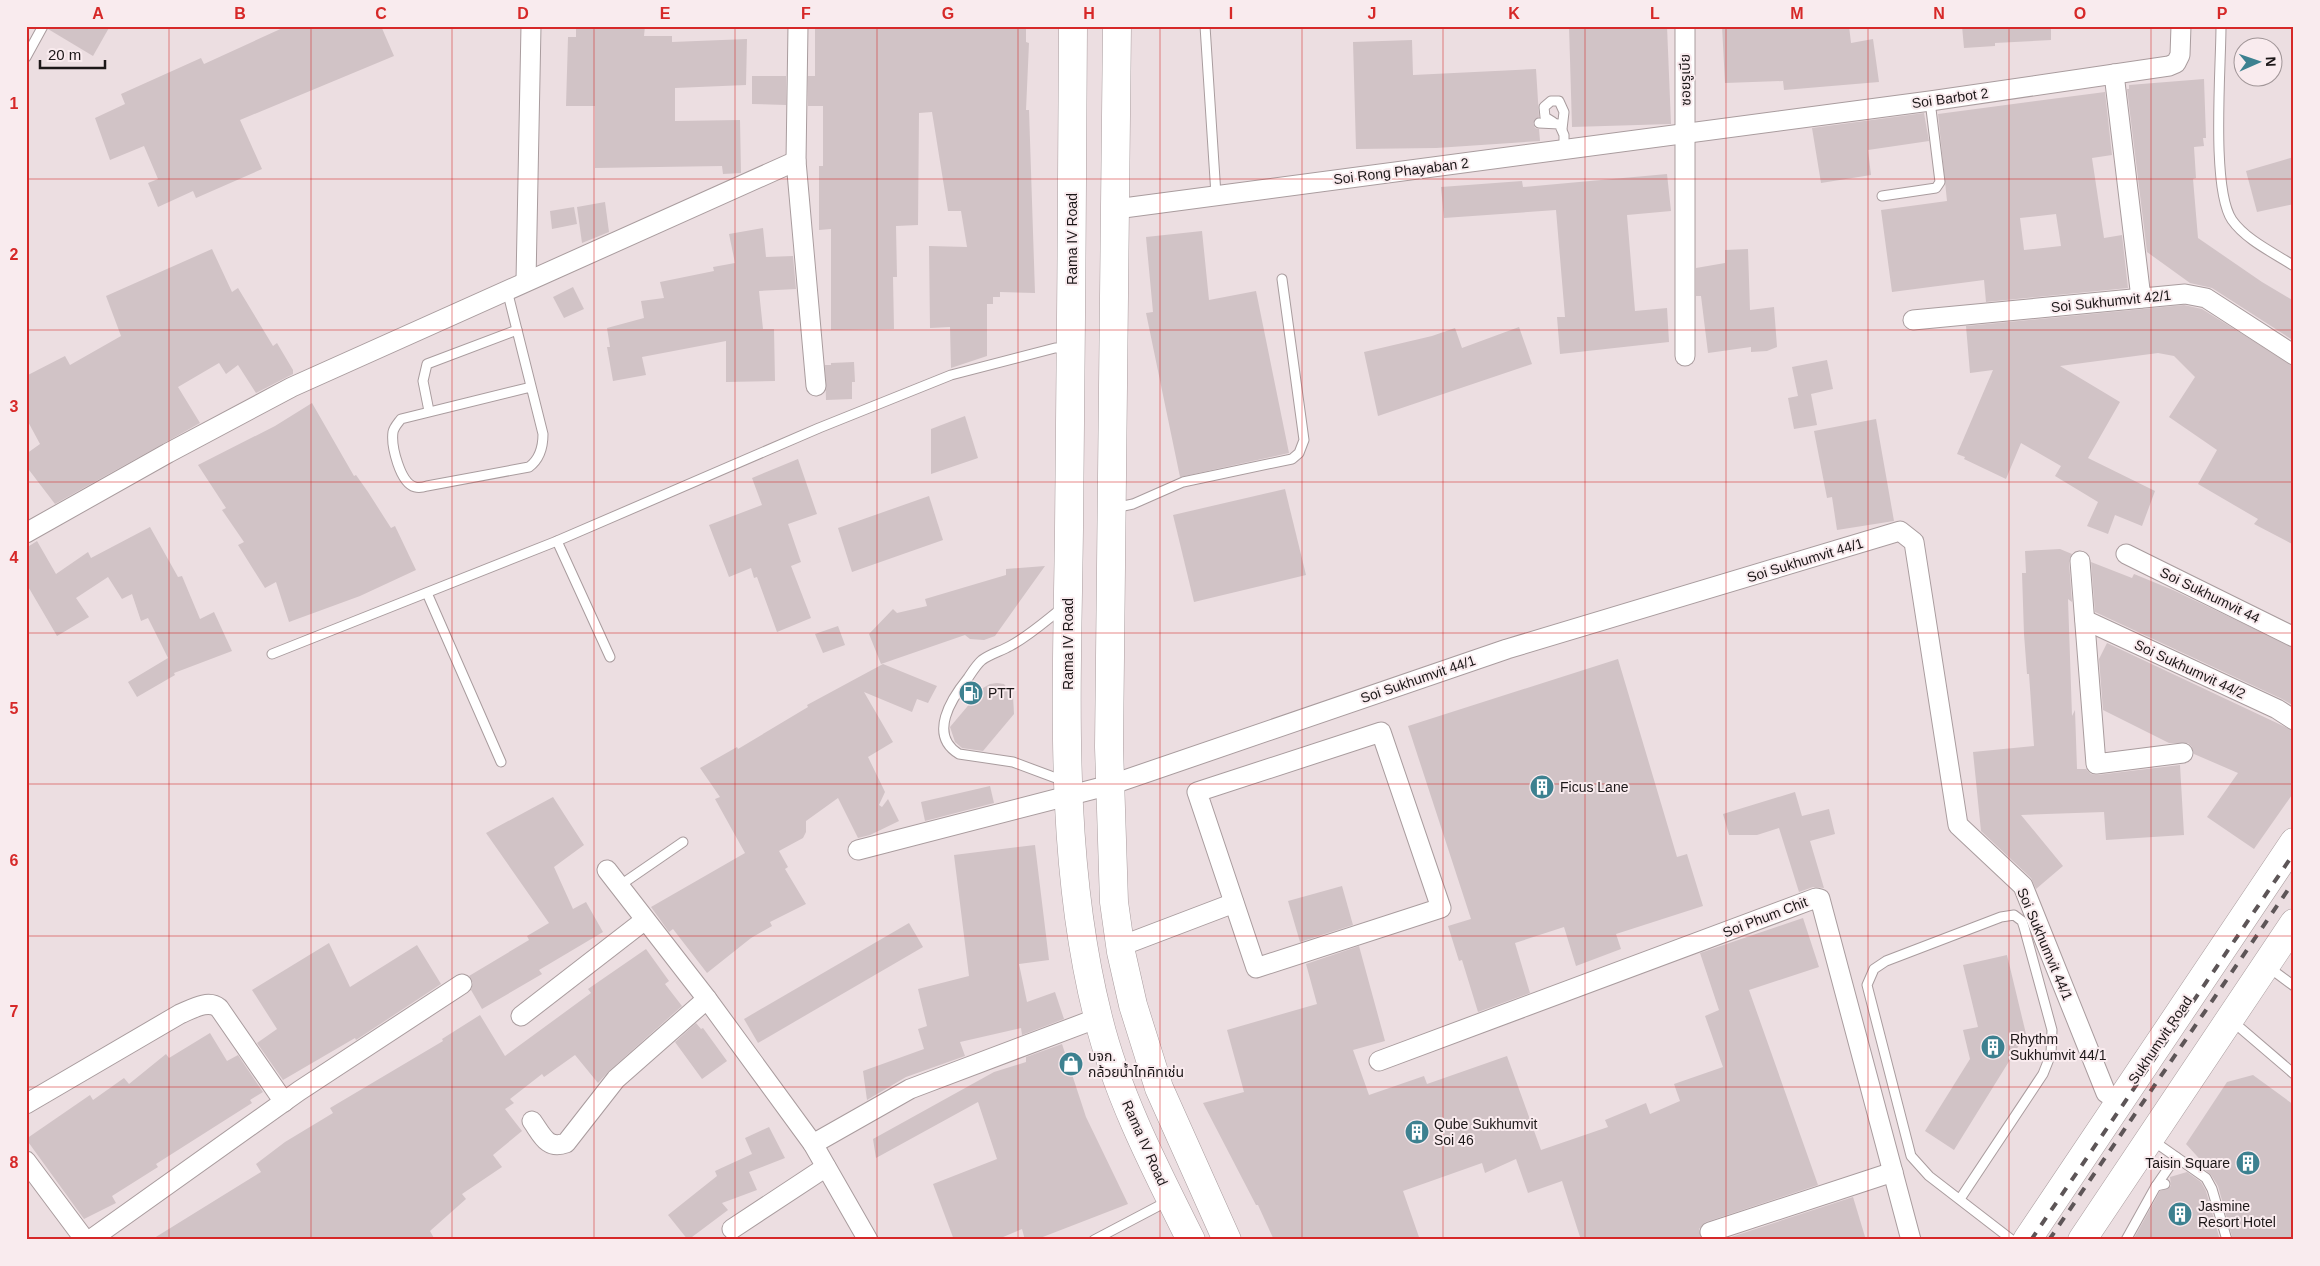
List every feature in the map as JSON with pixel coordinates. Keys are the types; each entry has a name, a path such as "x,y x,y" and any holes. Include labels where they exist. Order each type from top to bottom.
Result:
{"main road":[{"name":"Rama IV Road","path":"1073,26 1068,596 1069,790 1072,864 1078,916 1098,1018 1128,1106 1191,1240"},
{"path":"1117,26 1111,509 1110,785 1114,902 1133,1005 1159,1088 1227,1240"},
{"name":"Sukhumvit Road","path":"2027,1240 2294,842"},
{"path":"2082,1240 2294,923"}],"street":[{"path":"526,281 531,26"},
{"path":"798,26 796,161 816,386"},
{"name":"ซอยรูเบีย","path":"1685,26 1685,356"},
{"name":"Soi Barbot 2","path":"1686,134 1930,101 2176,63 2180,55 2180,26"},
{"path":"2114,74 2141,298"},
{"name":"Soi Rong Phayaban 2","path":"1116,209 1686,134"},
{"path":"26,533 168,453 292,387 796,161"},
{"name":"Soi Sukhumvit 42/1","path":"1913,320 2186,294 2206,298 2294,354"},
{"name":"Soi Sukhumvit 44/1","path":"1110,785 1507,650 1900,531 1914,542 1958,825 2023,886 2106,1093 2119,1101"},
{"name":"Soi Sukhumvit 44","path":"2126,554 2294,637"},
{"path":"2080,561 2096,764 2183,753"},
{"name":"Soi Sukhumvit 44/2","path":"2085,620 2277,709 2294,720"},
{"path":"1381,732 1441,908 1256,968 1234,903 1197,792 1381,732"},
{"path":"858,850 1069,790 1110,785"},
{"path":"607,870 707,999 813,1144 867,1240"},
{"name":"Soi Phum Chit","path":"1379,1061 1816,898 1820,899 1910,1240"},
{"path":"1121,946 1234,903"},
{"path":"521,1016 645,920"},
{"path":"90,1240 284,1102 462,984"},
{"path":"532,1121 548,1144 559,1146 566,1143 616,1079 707,999"},
{"path":"26,1104 180,1014 207,1004 214,1004 219,1008 284,1102"},
{"path":"813,1144 910,1089 1098,1018"},
{"path":"26,1161 85,1240"},
{"path":"732,1229 826,1167"},
{"path":"1710,1232 1893,1172"}],"lane":[{"path":"26,57 44,26"},
{"path":"1205,26 1216,195"},
{"path":"2221,26 2220,172 2224,205 2232,220 2242,232 2294,266"},
{"path":"1562,129 1559,124 1545,117 1544,107 1551,101 1559,101 1564,112 1562,129 1564,150"},
{"path":"1882,196 1936,188 1940,182 1930,101"},
{"path":"1539,123 1553,122"},
{"path":"1111,509 1134,504 1183,482 1292,459 1299,452 1304,440 1282,278"},
{"path":"507,290 531,387 543,445 534,464 529,467 427,486 415,487 408,483 396,460 393,430 401,419 531,387"},
{"path":"429,411 423,381 427,364 517,330"},
{"path":"272,654 557,541 819,428 952,376 1055,348 1071,348"},
{"path":"557,541 610,658"},
{"path":"426,593 501,762"},
{"path":"1068,596 1057,612 1022,638 982,660 955,694 945,711 944,728 946,741 959,754 1014,762 1057,777 1069,790"},
{"path":"619,886 683,842"},
{"path":"1960,1198 2043,1074 2053,1046 2052,1030 2026,933 2022,921 2014,915 2001,917 1880,964 1874,970 1867,985 1911,1156 1929,1176 1960,1198 2012,1240"},
{"path":"2265,964 2294,986"},
{"path":"2229,1018 2294,1074"},
{"path":"2149,1139 2176,1157 2212,1189 2227,1240"},
{"path":"2126,1240 2176,1157"},
{"path":"1094,1240 1171,1200"}],"building":[{"path":"49,26 110,26 93,56 48,29"},
{"path":"287,26 381,26 394,56 240,120 262,169 196,198 193,191 158,207 148,183 158,179 144,146 110,160 95,118 125,104 121,94 201,58 204,64"},
{"path":"576,26 645,26 644,36 672,36 672,42 747,39 746,85 675,88 675,121 740,120 741,173 723,174 722,166 595,168 595,106 566,106 568,37 576,37"},
{"path":"815,26 1026,28 1026,42 1029,43 1026,110 1029,110 1035,293 1000,292 1000,297 993,297 993,304 987,304 987,356 951,368 950,327 930,328 929,246 967,247 961,211 948,211 932,112 919,113 918,225 896,226 897,277 893,277 894,329 831,330 831,229 819,230 819,166 823,166 823,106 808,106 808,76 815,76"},
{"path":"1569,26 1667,26 1671,124 1572,127"},
{"path":"1722,26 1849,26 1851,43 1873,39 1879,82 1784,90 1783,81 1725,83"},
{"path":"1962,26 2051,26 2051,40 1995,43 1995,46 1964,48"},
{"path":"1412,40 1413,75 1536,69 1539,117 1533,123 1535,128 1539,129 1540,141 1436,148 1356,149 1353,42"},
{"path":"752,76 786,76 786,105 752,104"},
{"path":"2204,79 2206,138 2203,138 2204,146 2194,147 2196,178 2193,179 2198,238 2262,282 2294,301 2294,341 2212,288 2190,283 2147,252 2127,89 2129,89 2129,85"},
{"path":"2105,92 2112,155 2092,158 2104,238 2122,235 2128,288 1986,302 1984,280 1892,292 1881,210 1947,201 1938,114","holes":["2056,214 2061,246 2024,250 2020,218"]},
{"path":"1924,113 1929,141 1868,150 1871,175 1821,183 1812,128"},
{"path":"2294,157 2294,204 2257,212 2246,171"},
{"path":"1667,174 1671,211 1627,215 1635,311 1667,308 1669,342 1560,354 1557,317 1565,317 1556,210 1444,218 1441,187 1522,181 1523,187"},
{"path":"605,202 609,232 582,243 577,207"},
{"path":"574,207 577,224 552,229 550,211"},
{"path":"763,228 766,257 793,256 796,289 759,291 763,329 774,329 775,381 726,382 726,341 642,357 646,375 613,381 607,347 610,347 607,328 644,318 641,301 664,298 660,282 714,271 713,267 735,263 729,234"},
{"path":"1202,231 1209,300 1256,291 1289,453 1180,477 1146,313 1153,312 1146,237"},
{"path":"212,249 232,292 238,288 273,346 277,343 293,370 293,374 256,393 238,365 226,374 219,363 178,387 200,423 55,504 26,466 26,454 40,444 26,418 26,376 65,356 70,365 121,336 106,296"},
{"path":"1748,249 1750,310 1774,307 1777,347 1767,351 1751,352 1751,347 1708,353 1701,296 1696,296 1696,268 1725,263 1725,250"},
{"path":"573,287 584,309 564,318 553,297"},
{"path":"2184,305 2202,309 2294,366 2294,545 2254,524 2258,519 2198,484 2217,450 2169,417 2195,377 2174,356 2158,353 2060,366 2120,402 2088,458 2155,491 2142,526 2115,515 2108,534 2087,526 2098,502 2055,476 2061,466 2021,443 2006,479 1957,454 1993,370 1970,373 1966,326"},
{"path":"1519,327 1532,364 1378,416 1364,352 1432,336 1455,328 1462,348"},
{"path":"1827,360 1833,389 1811,394 1817,425 1794,429 1788,398 1798,396 1792,367"},
{"path":"854,362 855,382 852,382 852,399 826,400 825,365"},
{"path":"312,403 354,476 356,475 391,528 395,526 416,570 360,596 289,622 276,582 265,588 238,545 244,542 222,510 226,508 198,465 275,426"},
{"path":"965,416 978,458 931,474 931,429"},
{"path":"1876,419 1894,521 1837,530 1832,497 1827,498 1814,431"},
{"path":"798,459 817,514 788,524 801,562 791,566 811,618 777,632 757,577 754,578 751,568 729,577 709,525 762,505 752,478"},
{"path":"1285,489 1306,575 1194,602 1173,515"},
{"path":"929,496 943,540 852,572 838,528"},
{"path":"150,527 178,577 182,576 200,619 214,612 232,651 174,673 175,675 137,697 128,682 168,658 148,618 141,621 132,594 122,599 108,577 76,598 89,617 57,636 26,583 26,548 37,541 56,574 88,552 91,558"},
{"path":"2060,549 2072,554 2069,562 2072,602 2068,599 2072,716 2075,710 2077,769 2086,769 2091,774 2097,775 2180,765 2184,835 2106,840 2104,812 2021,815 2063,866 2036,889 2031,878 1981,831 1973,752 2034,746 2024,634 2022,573 2026,573 2025,551"},
{"path":"2091,562 2132,578 2134,574 2173,590 2294,648 2294,706 2095,612"},
{"path":"1045,566 995,636 984,640 970,639 965,635 881,664 869,634 893,609 897,613 927,606 925,599 1006,575 1006,569"},
{"path":"838,626 845,645 823,653 815,634"},
{"path":"2107,643 2294,731 2294,792 2254,849 2207,817 2238,773 2194,754 2192,747 2188,743 2169,743 2103,710 2099,659"},
{"name":"Ficus Lane","path":"1618,659 1677,857 1687,854 1703,906 1616,934 1621,949 1576,966 1564,927 1515,943 1530,993 1478,1012 1462,960 1459,961 1448,926 1471,919 1408,726"},
{"path":"883,664 937,686 928,703 917,699 912,712 864,692 893,742 868,757 885,792 879,805 882,807 888,799 899,821 870,835 858,838 838,798 806,821 806,832 803,838 779,851 788,867 785,869 806,904 770,922 772,926 751,938 707,973 673,929 669,932 651,907 745,853 715,799 720,797 700,768 737,747 738,749 808,707 807,705"},
{"path":"997,683 1004,684 1013,696 1014,714 983,751 962,748 955,742 950,727 983,688"},
{"path":"990,786 994,803 925,821 921,802"},
{"path":"1795,792 1802,816 1829,809 1835,834 1810,841 1824,888 1813,887 1799,892 1779,828 1757,835 1729,835 1723,814"},
{"path":"553,797 584,845 554,867 573,909 586,902 603,932 539,970 542,974 482,1009 471,990 473,983 469,976 529,940 527,936 549,923 486,833"},
{"path":"1035,845 1049,960 1019,964 1027,1002 1055,992 1064,1019 1022,1035 1021,1028 960,1042 965,1056 906,1077 867,1100 863,1071 924,1049 918,1029 927,1026 918,989 969,976 954,855"},
{"path":"1342,886 1353,925 1300,942 1288,901"},
{"path":"1803,918 1819,967 1749,990 1818,1185 1706,1222 1699,1229 1702,1240 1581,1240 1562,1181 1528,1193 1516,1159 1485,1173 1482,1163 1403,1191 1420,1240 1274,1240 1258,1205 1256,1205 1203,1103 1244,1092 1227,1030 1317,1004 1306,964 1359,946 1385,1041 1353,1050 1369,1095 1424,1076 1427,1084 1507,1056 1541,1150 1608,1127 1605,1120 1646,1103 1650,1114 1680,1101 1674,1084 1723,1067 1705,1016 1719,1010 1700,953"},
{"path":"909,923 923,947 758,1043 744,1019"},
{"path":"329,943 350,987 417,945 441,984 356,1040 355,1038 283,1080 257,1043 277,1029 252,990"},
{"path":"646,949 669,981 665,984 682,1006 598,1083 575,1055 544,1077 542,1074 510,1099 514,1103 505,1109 522,1131 493,1155 502,1167 462,1194 466,1199 430,1231 435,1240 151,1240 261,1172 256,1164 285,1142 333,1113 330,1108 443,1041 442,1039 480,1015 505,1056 591,993 588,989"},
{"name":"Rhythm Sukhumvit 44/1","path":"2007,955 2026,1034 1954,1150 1925,1131 1970,1059 1963,1030 1978,1027 1963,965"},
{"path":"696,1023 701,1029 703,1028 727,1061 702,1079 675,1042"},
{"path":"210,1033 227,1061 238,1055 263,1092 250,1100 252,1103 156,1164 158,1167 112,1196 116,1203 84,1219 26,1139 90,1095 93,1100 124,1078 129,1084 166,1054 169,1058"},
{"path":"1062,1044 1086,1117 1128,1204 1035,1240 1025,1240 1022,1229 996,1240 954,1240 933,1184 997,1159 978,1102 876,1158 873,1139 994,1072 1026,1062 1026,1057"},
{"name":"Taisin Square","path":"2253,1075 2294,1105 2294,1240 2233,1240 2218,1186 2211,1175 2202,1167 2206,1166 2186,1144 2227,1082"},
{"path":"769,1127 785,1158 749,1172 757,1190 722,1203 728,1210 688,1240 668,1215 717,1176 715,1171 752,1154 745,1138"},
{"name":"Jasmine Resort Hotel","path":"2187,1172 2201,1182 2206,1191 2220,1240 2133,1240 2160,1191 2171,1186 2170,1177"},
{"path":"1853,1197 1866,1240 1722,1240"}],"railway":[{"path":"2031,1240 2294,853"},
{"path":"2049,1240 2294,881"}],"place":[{"name":"PTT","path":"971,693"},
{"name":"Ficus Lane","path":"1542,787"},
{"name":"Rhythm Sukhumvit 44/1","path":"1993,1047"},
{"name":"บจก. กล้วยน้ำไทคิทเช่น","path":"1071,1064"},
{"name":"Qube Sukhumvit Soi 46","path":"1417,1132"},
{"name":"Taisin Square","path":"2248,1163"},
{"name":"Jasmine Resort Hotel","path":"2180,1214"}]}
